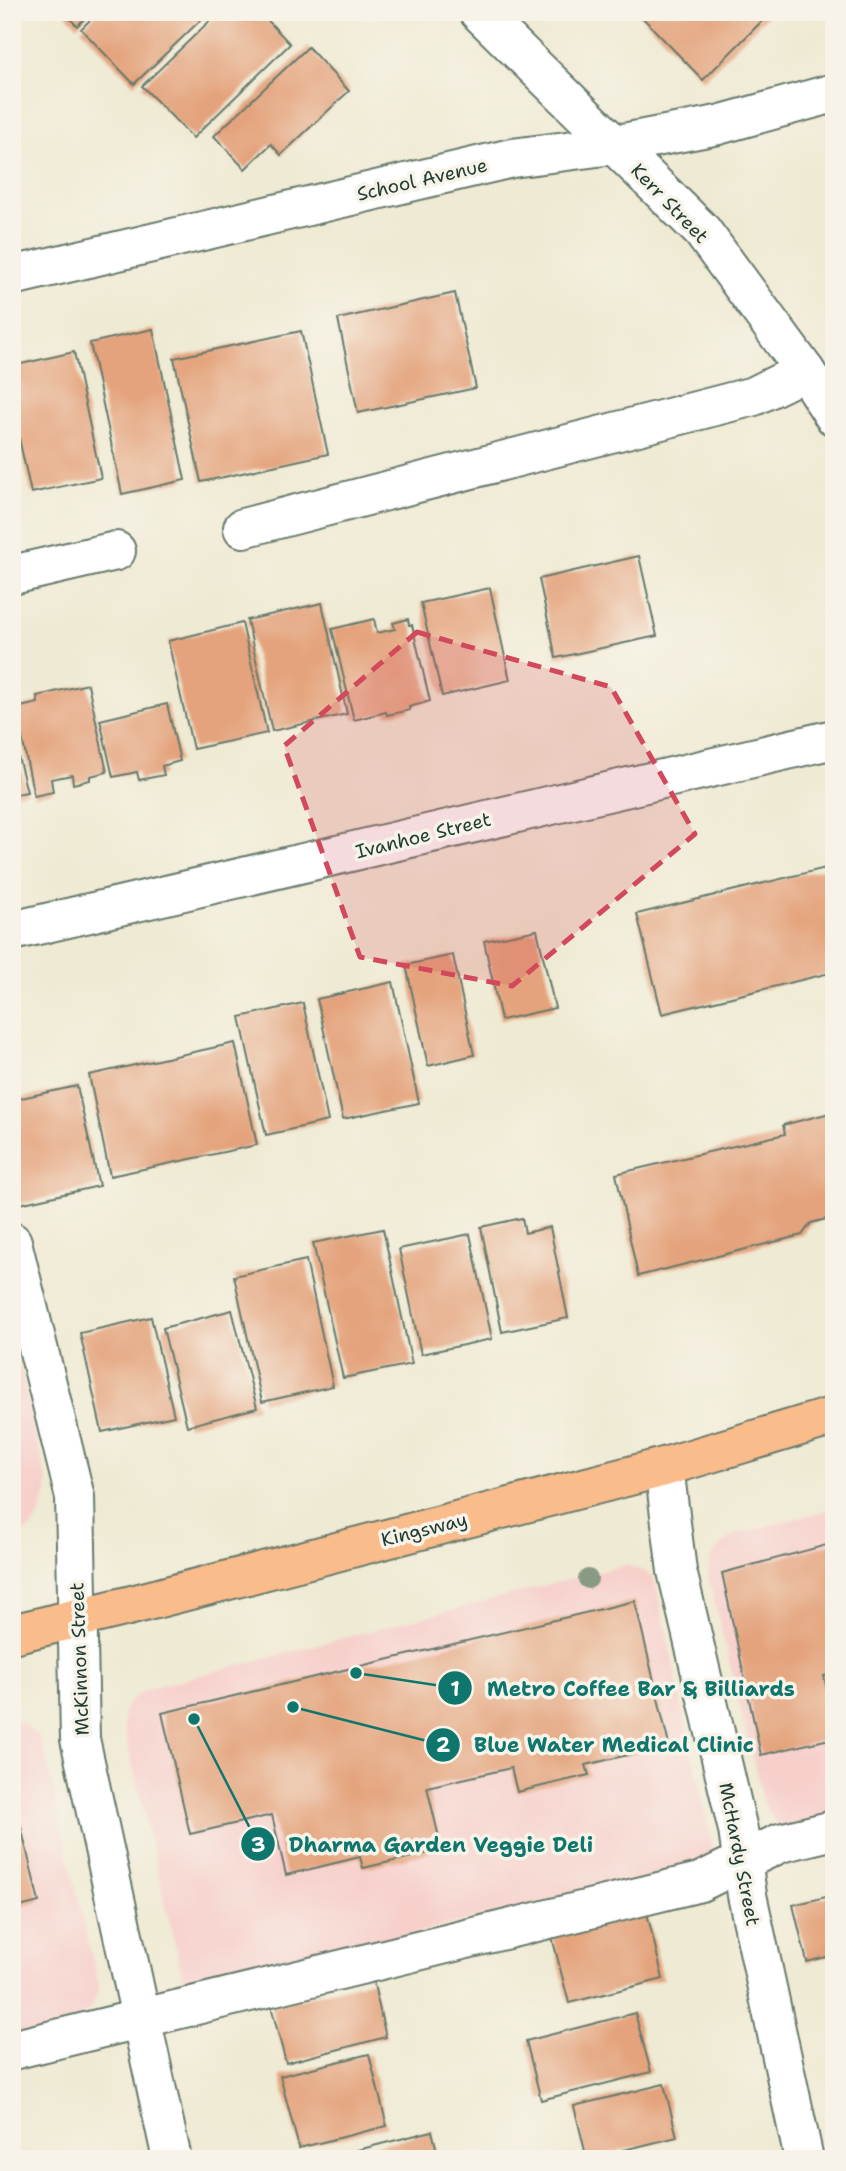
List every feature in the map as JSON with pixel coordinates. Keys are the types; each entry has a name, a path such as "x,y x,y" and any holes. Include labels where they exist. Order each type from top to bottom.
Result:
{"main road":[{"name":"Kingsway","path":"12,1634 664,1467 834,1416"}],"street":[{"name":"Kerr Street","path":"480,12 702,231 834,415"},
{"name":"School Avenue","path":"12,276 512,158 613,145 718,125 834,93"},
{"path":"243,528 754,396 805,371"},
{"path":"12,575 116,551"},
{"name":"Ivanhoe Street","path":"12,931 834,738"},
{"name":"McKinnon Street","path":"12,1242 75,1497 80,1740 172,2159"},
{"name":"McHardy Street","path":"664,1467 677,1572 738,1830 747,1895 804,2159"},
{"path":"12,2050 700,1882 780,1843 834,1830"}],"highlighted area":[{"path":"417,632 611,687 695,834 512,986 360,957 284,746"}],"shaded area":[{"path":"12,1334 47,1483 47,1493 37,1521 30,1529 12,1538"},
{"path":"834,1508 834,1830 780,1843 773,1817 764,1804 708,1576 709,1564 713,1554 734,1535"},
{"path":"625,1565 644,1571 652,1577 657,1589 712,1844 711,1852 706,1858 699,1864 199,1986 183,1979 124,1729 124,1709 137,1694 154,1687"},
{"path":"12,1721 22,1723 31,1730 38,1736 43,1747 99,1988 91,2008 83,2015 12,2050"}],"building":[{"path":"64,12 91,12 77,26"},
{"path":"98,12 209,12 134,84 81,29"},
{"path":"219,12 260,12 290,44 193,138 142,86"},
{"path":"637,12 771,12 703,80"},
{"path":"308,47 349,91 281,155 271,144 245,169 214,136"},
{"path":"455,293 476,388 358,413 338,319"},
{"path":"153,329 185,480 122,494 90,343"},
{"path":"301,331 328,454 201,482 174,358"},
{"path":"74,352 101,478 31,493 12,406 12,366"},
{"path":"639,556 657,636 556,658 539,579"},
{"path":"490,588 510,680 442,696 421,603"},
{"path":"322,603 347,714 272,731 247,620"},
{"path":"374,619 377,633 395,629 393,623 408,619 409,625 412,625 430,701 409,707 410,710 387,715 386,712 354,720 332,629"},
{"path":"242,623 267,733 193,749 168,641"},
{"path":"88,684 107,772 73,784 72,775 51,779 53,792 34,796 16,708 38,703 37,696"},
{"path":"167,704 180,761 162,766 164,775 139,780 137,772 113,777 100,720"},
{"path":"12,733 27,792 12,795"},
{"path":"834,866 834,972 662,1014 637,914"},
{"path":"537,930 555,1008 501,1020 484,941"},
{"path":"453,955 474,1055 428,1066 406,965"},
{"path":"393,982 419,1103 343,1119 317,999"},
{"path":"303,1003 328,1121 266,1135 240,1017"},
{"path":"235,1043 257,1145 110,1176 89,1075"},
{"path":"77,1086 99,1186 15,1205 12,1194 12,1100"},
{"path":"834,1112 834,1217 811,1223 802,1235 638,1276 616,1174 785,1134 783,1125"},
{"path":"522,1218 525,1233 550,1227 568,1318 502,1332 481,1227"},
{"path":"383,1229 412,1364 343,1378 313,1243"},
{"path":"470,1234 492,1339 421,1354 399,1249"},
{"path":"306,1260 333,1386 262,1402 234,1276"},
{"path":"232,1310 257,1408 187,1426 163,1328"},
{"path":"151,1317 174,1416 102,1432 80,1333"},
{"path":"834,1543 834,1673 824,1676 834,1722 834,1738 761,1755 722,1573"},
{"path":"635,1601 669,1745 586,1765 589,1775 517,1792 511,1768 427,1787 442,1850 363,1868 360,1857 286,1875 272,1815 190,1834 162,1713"},
{"path":"12,1789 39,1902 12,1909"},
{"path":"834,1895 834,1955 807,1962 793,1905"},
{"path":"647,1913 663,1979 569,2003 552,1937"},
{"path":"373,1980 386,2037 286,2063 271,2006"},
{"path":"635,2013 651,2072 541,2100 526,2041"},
{"path":"369,2054 387,2126 299,2148 280,2076"},
{"path":"664,2084 677,2137 587,2159 574,2106"},
{"path":"432,2131 439,2159 326,2159 326,2158"},
{"path":"13,2139 18,2159 12,2159"}],"place":[{"name":"Metro Coffee Bar & Billiards","path":"356,1673"},
{"name":"Blue Water Medical Clinic","path":"293,1707"},
{"name":"Dharma Garden Veggie Deli","path":"194,1719"}]}
